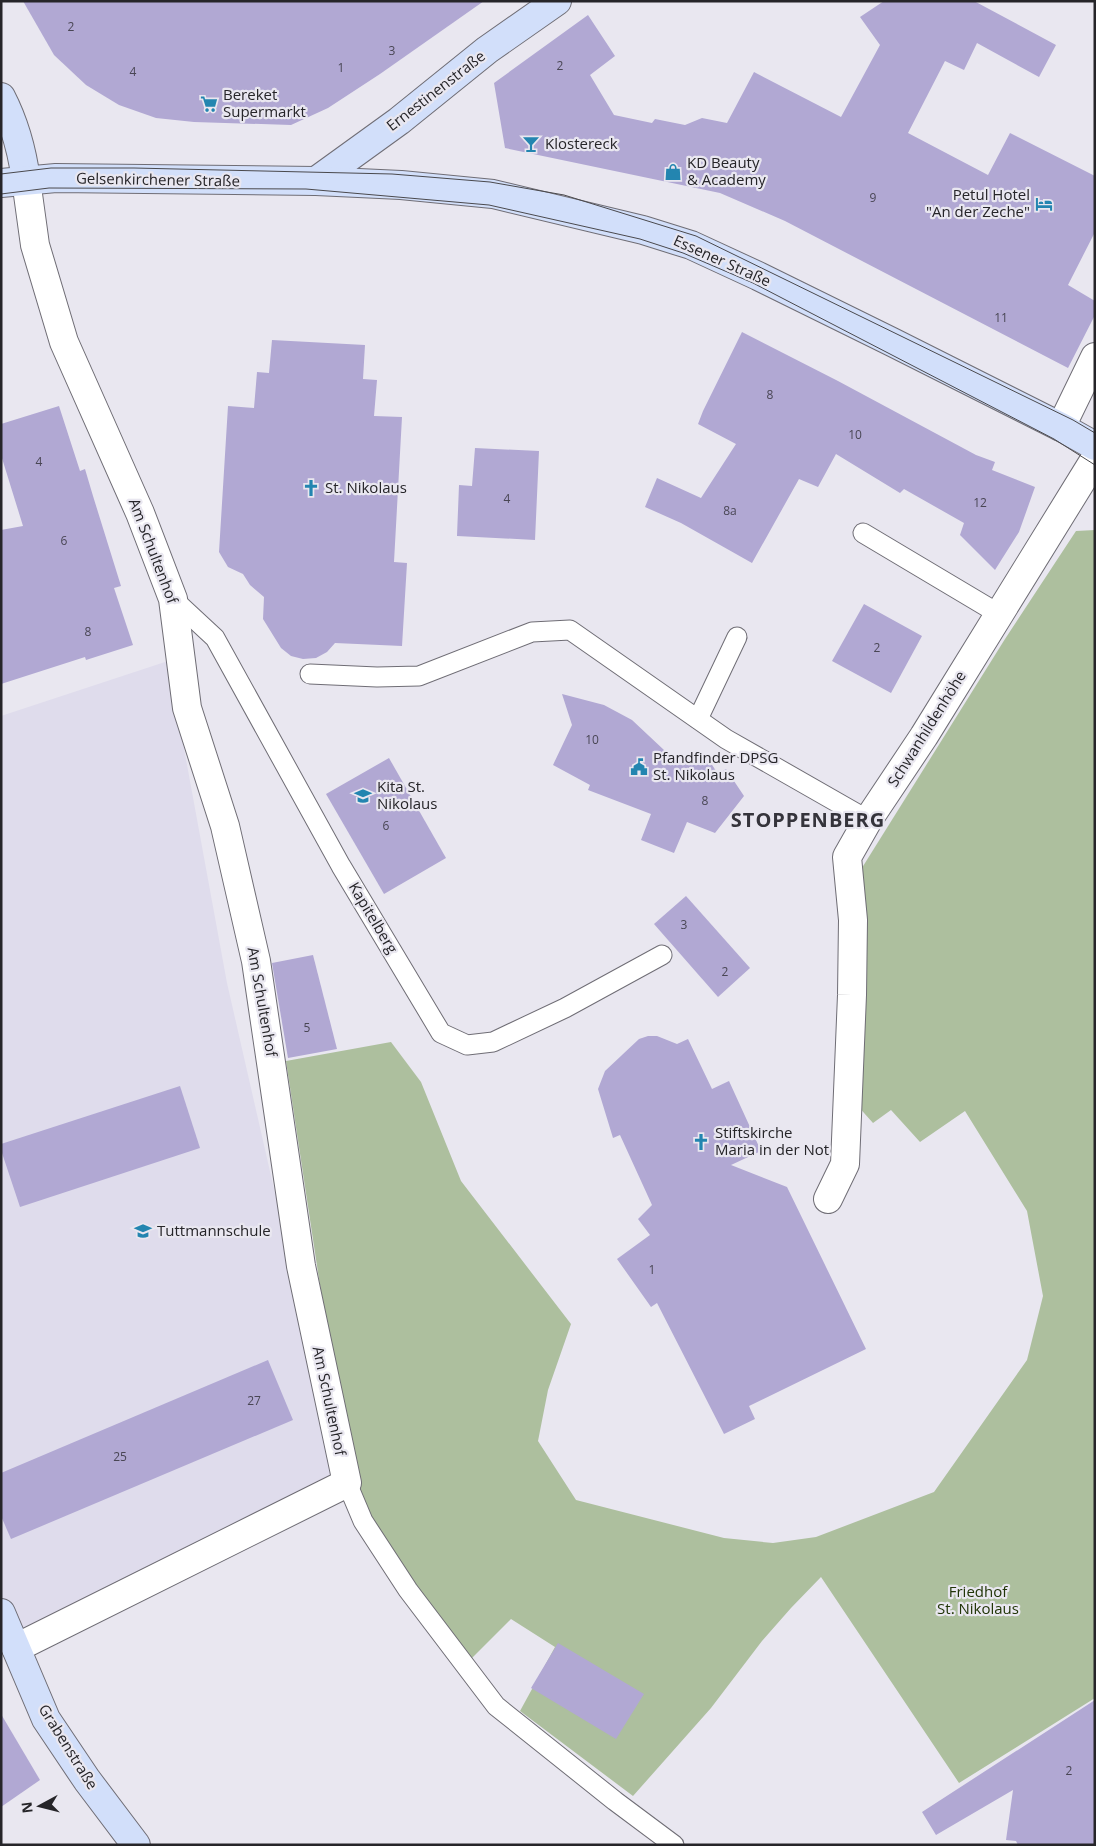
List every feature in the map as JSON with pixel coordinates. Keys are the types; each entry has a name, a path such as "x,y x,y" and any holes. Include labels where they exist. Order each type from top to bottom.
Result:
{"main road":[{"name":"Ernestinenstraße","path":"316,181 399,121 487,50 557,1"},
{"path":"1,97 13,120 14,182"},
{"name":"Gelsenkirchener Straße","path":"14,182 56,178 316,181"},
{"name":"Essener Straße","path":"316,181 400,185 493,194 643,230 691,245 758,276 1061,427 1095,446"},
{"name":"Grabenstraße","path":"1,1613 46,1719 87,1780 136,1845"}],"street":[{"name":"Am Schultenhof","path":"14,182 64,342 140,512 173,599 187,708 225,826 256,961 301,1266 347,1483"},
{"path":"1061,427 1095,357"},
{"name":"Schwanhildenhöhe","path":"828,1199 845,1164 853,920 847,857 868,820 924,736 1095,459"},
{"path":"16,1648 347,1483"}],"lane":[{"path":"863,533 999,614"},
{"name":"Kapitelberg","path":"173,599 216,638 341,866 441,1033 467,1045 493,1042 565,1008 662,955"},
{"path":"310,674 377,677 419,676 532,632 570,630 726,739 868,820"},
{"path":"698,719 737,637"},
{"path":"347,1483 363,1521 403,1582 496,1706 615,1801 674,1845"}],"shaded area":[{"name":"Tuttmannschule","path":"168,661 227,983 340,1478 19,1638 1,1595 1,716"}],"green space":[{"name":"Friedhof St. Nikolaus","path":"1095,530 1095,1698 959,1783 821,1577 762,1641 711,1708 633,1796 520,1711 555,1647 511,1619 472,1658 415,1586 357,1495 319,1279 286,1061 391,1042 421,1082 461,1181 571,1324 548,1390 538,1441 576,1500 724,1538 773,1543 816,1537 934,1492 1027,1360 1043,1296 1027,1211 965,1111 920,1142 891,1110 873,1123 856,1104 860,871 1005,639 1076,531"}],"building":[{"path":"23,1 484,1 328,108 291,125 194,122 156,118 119,105 86,85 54,55"},
{"path":"884,1 974,1 1056,45 1039,77 977,43 964,70 945,61 908,133 988,175 1010,133 1095,176 1095,232 1068,285 1095,301 1095,315 1068,368 785,221 720,193 505,148 494,83 588,15 615,56 590,75 614,115 652,123 655,119 685,125 702,118 727,123 754,72 841,117 880,45 860,17"},
{"path":"742,332 976,455 995,462 992,470 1035,487 1019,532 995,570 960,535 964,523 904,489 900,493 836,454 818,487 799,479 752,563 681,523 645,507 657,478 701,498 736,444 698,424"},
{"name":"St. Nikolaus","path":"272,340 365,345 363,379 377,380 374,416 402,417 394,562 407,563 402,646 335,643 327,652 316,658 303,659 291,656 281,648 263,619 264,597 250,585 243,574 228,567 219,552 228,406 254,408 257,372 269,373"},
{"path":"59,406 80,471 85,469 121,586 114,588 133,645 86,660 85,657 1,684 1,530 23,526 1,455 1,424"},
{"path":"475,448 539,451 535,540 457,536 459,485 472,486"},
{"path":"864,604 922,636 891,693 832,661"},
{"path":"562,694 604,705 632,720 680,765 705,754 718,774 726,769 744,796 715,833 687,822 674,853 641,840 651,814 588,790 590,785 553,765 572,725"},
{"path":"389,758 446,858 384,894 326,794"},
{"path":"686,896 750,968 718,997 654,924"},
{"path":"313,955 337,1049 288,1058 272,963"},
{"path":"657,1036 677,1044 688,1039 712,1089 729,1081 761,1151 731,1165 787,1187 866,1349 749,1406 755,1419 724,1434 657,1303 651,1307 617,1259 650,1235 638,1219 652,1205 620,1135 613,1138 598,1089 605,1071 639,1039"},
{"path":"180,1086 200,1148 20,1207 1,1150 1,1144"},
{"path":"268,1360 293,1420 11,1539 1,1516 1,1473"},
{"path":"558,1643 644,1694 616,1739 531,1688"},
{"path":"1095,1700 1095,1845 1018,1845 1016,1841 1006,1840 1013,1790 936,1835 922,1812"},
{"path":"1,1714 40,1780 1,1807"}],"tram line":[{"path":"1,174 51,168 392,174 490,182 564,195 696,236 1073,420 1095,433"},
{"path":"1,194 49,188 306,189 489,205 640,239 683,253 753,283 1054,439 1095,465"}],"place":[{"name":"Bereket Supermarkt","path":"209,104"},
{"name":"Klostereck","path":"531,144"},
{"name":"KD Beauty & Academy","path":"673,172"},
{"name":"Petul Hotel \"An der Zeche\"","path":"1044,204"},
{"name":"St. Nikolaus","path":"311,488"},
{"name":"Pfandfinder DPSG St. Nikolaus","path":"639,767"},
{"name":"Kita St. Nikolaus","path":"363,796"},
{"name":"Stiftskirche Maria in der Not","path":"701,1142"},
{"name":"Tuttmannschule","path":"143,1231"}],"district":[{"name":"STOPPENBERG","path":"808,820"}]}
